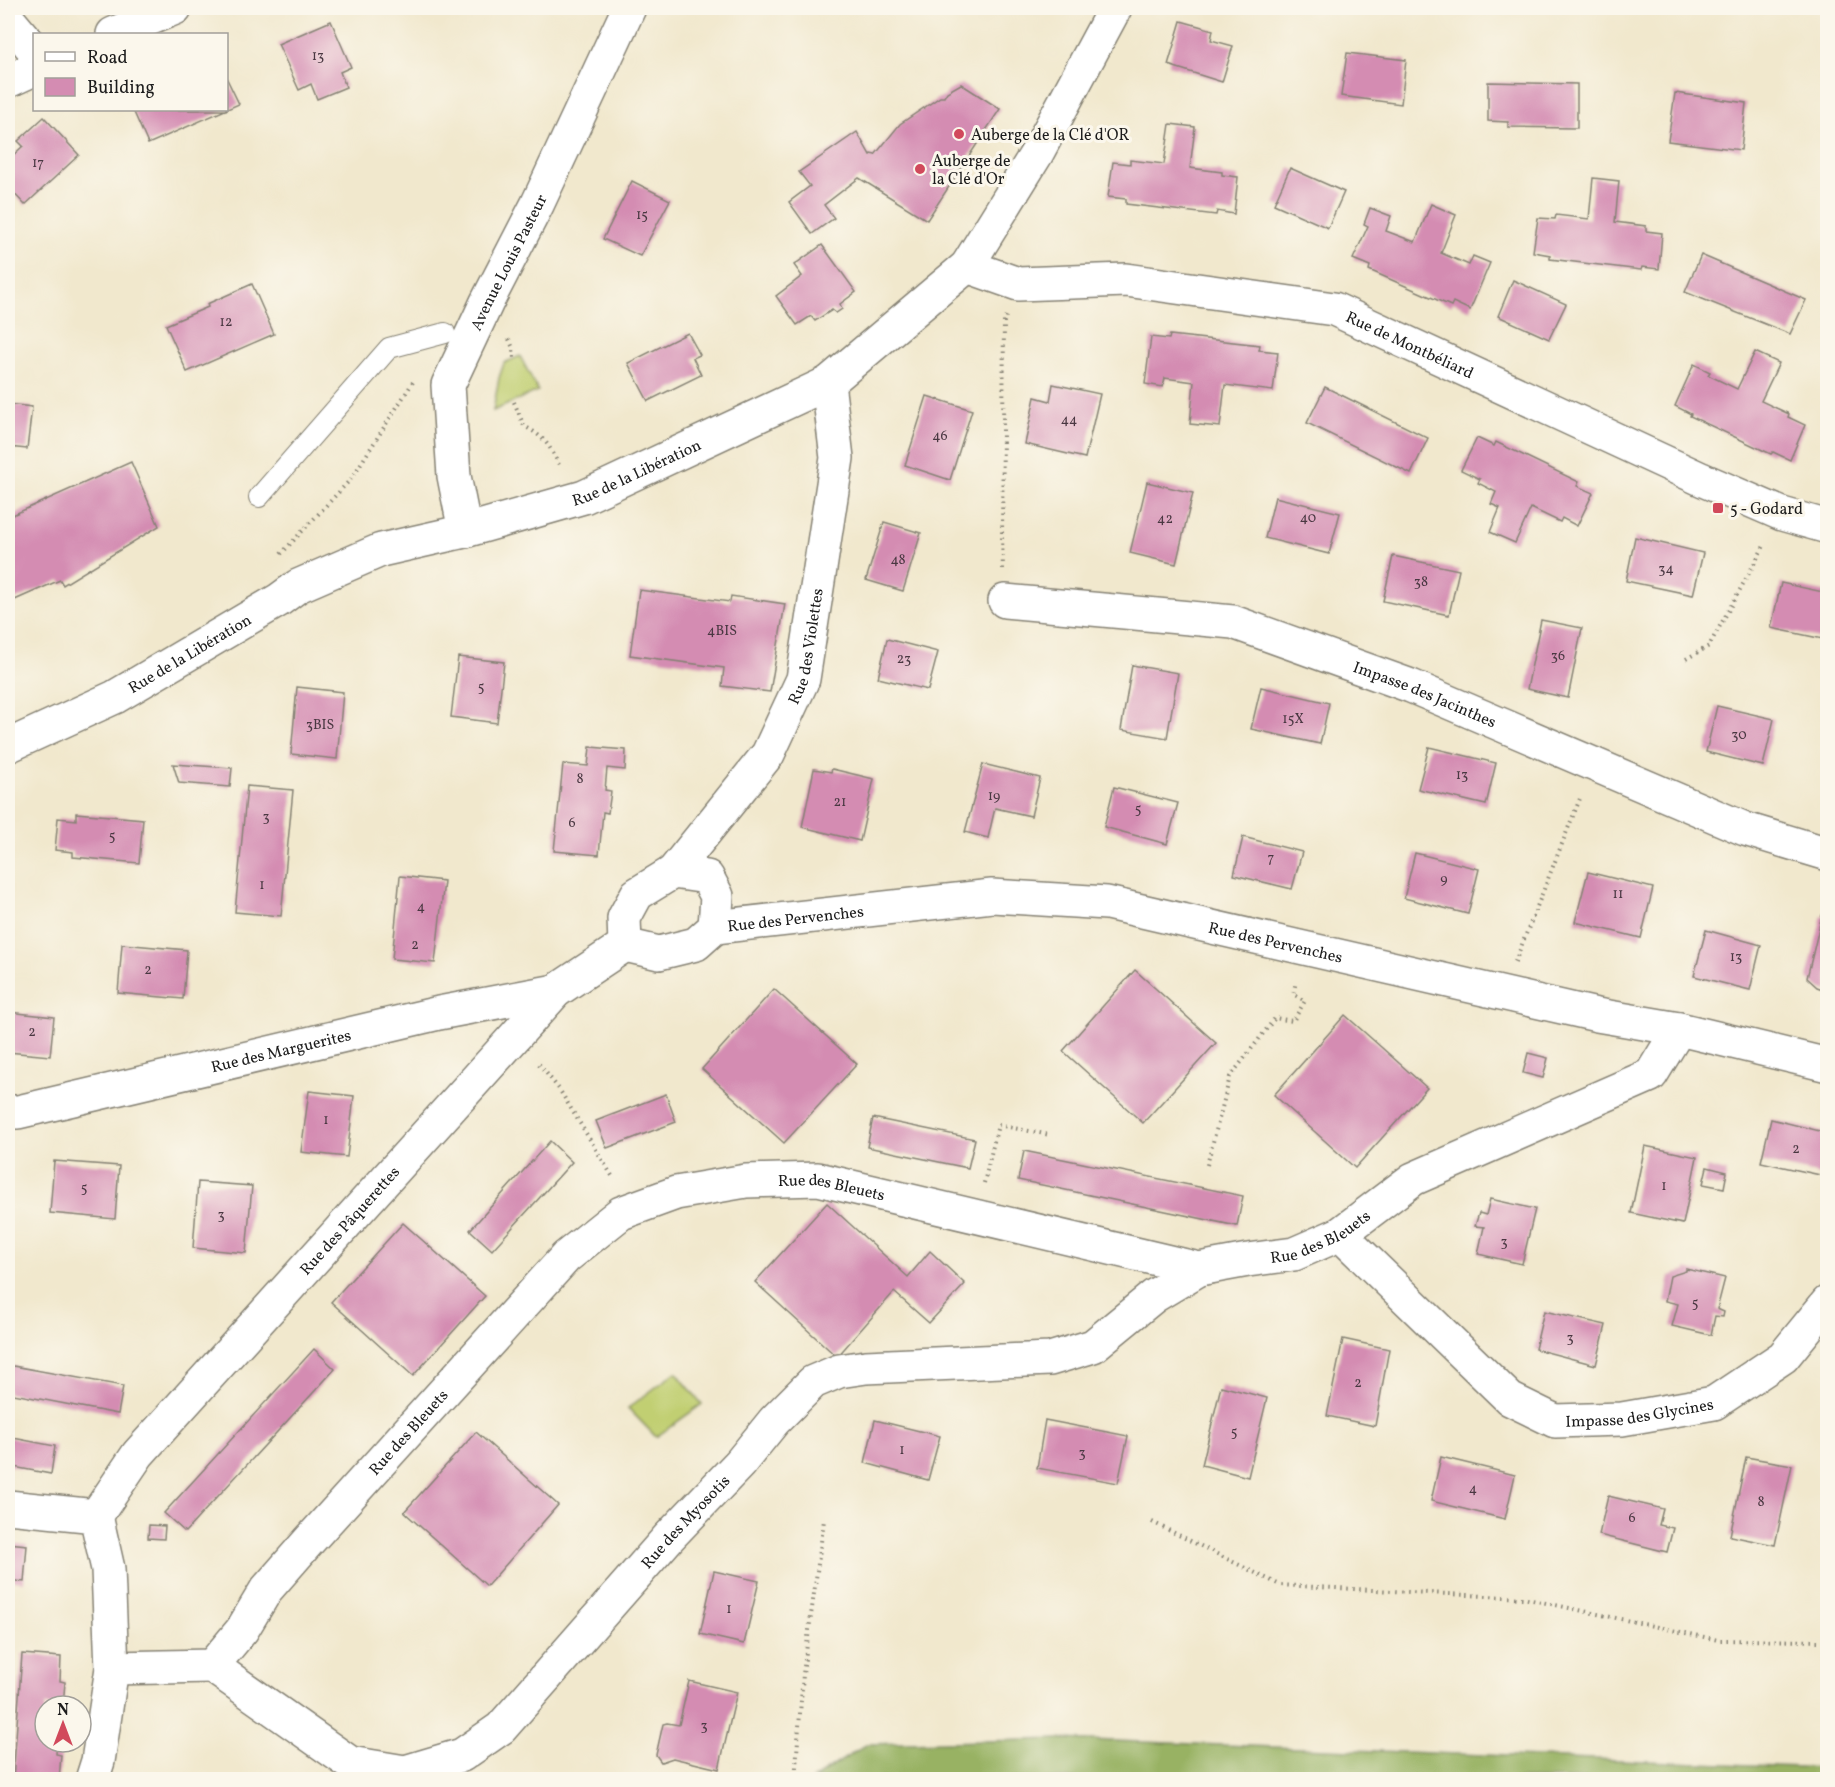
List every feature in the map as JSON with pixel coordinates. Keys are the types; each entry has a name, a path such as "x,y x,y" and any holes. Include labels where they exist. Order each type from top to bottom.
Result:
{"street":[{"path":"115,33 175,8"},
{"name":"Avenue Louis Pasteur","path":"465,531 454,476 448,386 487,302 537,205 629,8"},
{"name":"Rue de la Libération","path":"8,746 116,697 279,600 298,586 381,550 465,531 584,498 828,383 968,266 1037,153 1115,8"},
{"path":"8,19 33,49"},
{"path":"8,81 33,69"},
{"name":"Rue de Montbéliard","path":"968,266 1018,284 1126,280 1334,309 1782,514 1827,527"},
{"name":"Rue des Violettes","path":"673,872 768,754 802,679 837,458 828,383"},
{"name":"Impasse des Jacinthes","path":"1005,601 1233,622 1411,686 1745,829 1827,854"},
{"path":"673,872 707,877 717,896 715,927 696,944 659,953 625,945 624,918 637,894 673,872"},
{"name":"Rue des Pervenches","path":"715,927 993,896 1107,903 1597,1015 1679,1029 1827,1065"},
{"name":"Rue des Pâquerettes","path":"96,1516 138,1454 556,992 625,945"},
{"name":"Rue des Marguerites","path":"8,1112 18,1112 439,1013 556,992"},
{"name":"Rue des Bleuets","path":"212,1666 242,1630 266,1590 558,1265 621,1213 676,1193 746,1181 818,1179 1199,1269 1294,1254 1340,1234 1413,1179 1651,1075 1679,1029"},
{"name":"Impasse des Glycines","path":"1340,1234 1510,1399 1555,1421 1622,1419 1714,1403 1783,1357 1827,1302"},
{"name":"Rue des Myosotis","path":"212,1666 350,1763 405,1772 462,1755 501,1728 669,1537 813,1382 839,1371 866,1367 1050,1359 1093,1346 1154,1296 1199,1269"},
{"path":"8,1507 96,1516 108,1569 112,1668 98,1761 92,1779"},
{"path":"112,1668 212,1666"}],"lane":[{"path":"259,498 389,348 445,333"}],"path":[{"path":"1005,601 1002,537 1004,321 1018,284"},
{"path":"505,331 513,348 514,358"},
{"path":"279,600 265,576 282,552 351,479 445,333"},
{"path":"514,402 524,426 541,435 551,448 563,473"},
{"path":"1686,659 1709,646 1782,514"},
{"path":"1499,993 1522,948 1594,764"},
{"path":"1208,1165 1230,1077 1275,1018 1293,1021 1305,1001 1293,994 1298,972"},
{"path":"539,1064 559,1089 632,1209"},
{"path":"976,1216 998,1125 1050,1135"},
{"path":"795,1779 802,1674 824,1520"},
{"path":"1152,1522 1280,1585 1523,1598 1718,1640 1827,1641"},
{"path":"1827,1584 1827,1590"}],"green space":[{"path":"520,356 538,391 493,411 504,363"},
{"path":"676,1372 702,1404 656,1437 628,1408"},
{"path":"1062,1739 1827,1768 1827,1779 813,1779 867,1744"}],"building":[{"path":"488,8 530,8 530,10 488,10"},
{"path":"331,21 351,67 340,72 346,87 317,99 311,84 299,90 278,44"},
{"path":"1181,21 1213,30 1211,40 1233,46 1222,82 1168,65"},
{"path":"1347,53 1406,60 1401,104 1341,96"},
{"path":"228,81 239,104 228,109"},
{"path":"1488,82 1577,84 1577,128 1508,127 1508,122 1488,121"},
{"path":"961,84 1000,109 927,220 859,178 824,205 834,218 812,234 789,202 810,186 799,172 857,132 870,155 875,155 900,124"},
{"path":"1675,93 1746,103 1741,150 1668,141"},
{"path":"133,111 223,111 148,144"},
{"path":"44,117 79,155 25,205 8,187 8,160 23,146 18,141"},
{"path":"1170,124 1195,127 1190,168 1222,172 1222,175 1238,177 1234,214 1217,211 1216,215 1126,204 1126,199 1108,197 1113,162 1130,164 1130,160 1164,164"},
{"path":"1290,168 1344,192 1328,228 1274,204"},
{"path":"1593,178 1619,181 1615,222 1646,226 1646,231 1662,233 1659,269 1642,267 1641,270 1550,259 1550,255 1533,252 1538,218 1555,219 1556,215 1589,219"},
{"path":"632,181 670,200 640,256 603,239"},
{"path":"1431,204 1456,215 1441,253 1469,265 1473,256 1490,263 1470,310 1453,302 1451,306 1369,270 1370,266 1353,259 1368,226 1364,224 1370,208 1391,216 1386,231 1415,242"},
{"path":"822,245 856,292 840,304 842,309 836,313 832,310 815,321 811,316 797,325 776,296 802,276 794,265"},
{"path":"1701,255 1806,300 1790,334 1685,292"},
{"path":"1513,280 1566,304 1549,339 1498,316"},
{"path":"252,284 274,334 187,372 166,325 208,307 207,304"},
{"path":"688,333 700,355 693,358 701,375 648,401 628,363"},
{"path":"1170,335 1260,345 1259,350 1278,352 1273,391 1225,385 1220,427 1190,424 1194,382 1165,378 1163,387 1145,384 1151,337 1169,339"},
{"path":"1755,352 1779,363 1761,401 1789,414 1788,417 1805,425 1790,460 1773,452 1771,454 1690,416 1691,414 1675,406 1694,364 1710,372 1708,375 1737,389"},
{"path":"1053,384 1100,394 1085,458 1025,444 1035,397 1050,401"},
{"path":"1325,387 1428,438 1411,474 1307,423"},
{"path":"927,396 972,410 950,480 905,465"},
{"path":"8,404 32,407 27,449 8,447"},
{"path":"1477,438 1494,446 1496,442 1579,482 1577,486 1593,493 1577,526 1562,518 1560,522 1531,508 1515,543 1490,532 1500,508 1491,504 1496,492 1478,483 1480,479 1461,470"},
{"path":"131,462 159,526 63,585 60,580 8,603 8,517"},
{"path":"1147,482 1193,493 1176,564 1130,553"},
{"path":"1275,497 1340,513 1329,554 1265,538"},
{"path":"884,522 921,533 903,591 866,580"},
{"path":"1635,537 1703,553 1693,595 1626,581"},
{"path":"1393,556 1459,570 1449,615 1383,601"},
{"path":"1781,583 1828,593 1828,640 1771,628"},
{"path":"639,590 730,602 731,596 785,604 770,692 722,686 724,668 630,655"},
{"path":"1541,620 1582,628 1568,698 1527,689"},
{"path":"887,639 938,652 928,690 878,678"},
{"path":"458,657 504,662 497,723 451,717"},
{"path":"1132,665 1178,673 1167,738 1121,730"},
{"path":"297,687 343,692 337,759 291,754"},
{"path":"1261,687 1329,703 1320,744 1251,729"},
{"path":"1717,706 1774,719 1763,766 1706,752"},
{"path":"590,747 626,750 625,770 607,768 605,790 611,791 608,813 603,812 599,855 554,851 563,764 588,766"},
{"path":"1429,747 1496,763 1486,805 1418,789"},
{"path":"173,764 232,768 230,787 179,783"},
{"path":"983,764 1040,778 1031,816 995,808 988,838 965,832"},
{"path":"814,769 831,772 832,769 874,779 860,841 802,827"},
{"path":"247,786 293,790 281,916 235,912"},
{"path":"1114,787 1178,803 1167,844 1104,827"},
{"path":"76,813 143,819 139,863 73,857 73,852 55,850 58,818 76,820"},
{"path":"1243,837 1302,852 1292,889 1234,875"},
{"path":"1415,853 1479,869 1468,914 1404,898"},
{"path":"1588,872 1653,888 1641,938 1575,922"},
{"path":"400,876 444,881 435,963 392,959"},
{"path":"1822,915 1828,917 1828,991 1817,987 1807,978"},
{"path":"1706,930 1761,945 1750,990 1694,976"},
{"path":"122,944 187,950 183,999 118,993"},
{"path":"1135,970 1216,1043 1143,1123 1063,1051"},
{"path":"774,989 857,1064 784,1143 702,1069"},
{"path":"8,1012 54,1017 50,1056 8,1052"},
{"path":"1345,1015 1427,1088 1355,1168 1274,1095"},
{"path":"1528,1053 1548,1058 1543,1078 1523,1073"},
{"path":"309,1091 354,1096 347,1157 301,1152"},
{"path":"666,1094 676,1122 607,1148 596,1121"},
{"path":"873,1118 975,1139 968,1168 867,1147"},
{"path":"1771,1119 1828,1133 1828,1164 1825,1176 1761,1162"},
{"path":"550,1141 572,1162 492,1250 470,1230"},
{"path":"1645,1146 1697,1157 1683,1224 1631,1213"},
{"path":"1024,1151 1243,1196 1237,1226 1018,1180"},
{"path":"54,1161 119,1166 115,1219 50,1213"},
{"path":"1707,1167 1727,1172 1724,1188 1703,1184"},
{"path":"198,1182 252,1186 246,1253 193,1248"},
{"path":"1490,1199 1535,1209 1522,1264 1478,1254 1484,1227 1475,1226 1479,1213 1486,1215"},
{"path":"827,1203 908,1277 930,1251 965,1284 929,1323 894,1292 837,1357 755,1282"},
{"path":"403,1223 485,1296 413,1376 331,1302"},
{"path":"1686,1269 1725,1278 1717,1309 1724,1312 1723,1317 1715,1316 1711,1335 1672,1326 1678,1304 1665,1301 1670,1276 1686,1271"},
{"path":"1544,1311 1606,1325 1596,1365 1535,1349"},
{"path":"1343,1339 1389,1349 1375,1426 1327,1416"},
{"path":"314,1349 335,1369 185,1532 164,1513"},
{"path":"8,1365 123,1386 118,1414 8,1393"},
{"path":"1221,1386 1267,1398 1248,1477 1202,1465"},
{"path":"875,1420 940,1436 928,1480 865,1463"},
{"path":"1045,1420 1128,1436 1118,1483 1037,1468"},
{"path":"476,1432 558,1505 487,1586 404,1512"},
{"path":"8,1437 55,1446 51,1474 8,1466"},
{"path":"1441,1457 1515,1475 1505,1519 1431,1501"},
{"path":"1746,1457 1792,1465 1775,1545 1730,1536"},
{"path":"1608,1496 1663,1509 1659,1525 1673,1528 1667,1552 1599,1535"},
{"path":"149,1525 165,1526 164,1539 148,1538"},
{"path":"8,1543 27,1545 24,1582 8,1580"},
{"path":"714,1571 759,1581 744,1644 700,1634"},
{"path":"22,1654 61,1657 60,1681 65,1682 64,1694 33,1694 33,1754 61,1755 59,1780 13,1780"},
{"path":"689,1681 737,1692 719,1769 673,1758 661,1762 656,1755 663,1724 679,1725"}],"place":[{"name":"Auberge de la Clé d'OR","path":"959,134"},
{"name":"Auberge de la Clé d'Or","path":"920,169"},
{"name":"5 - Godard","path":"1718,508"}]}
